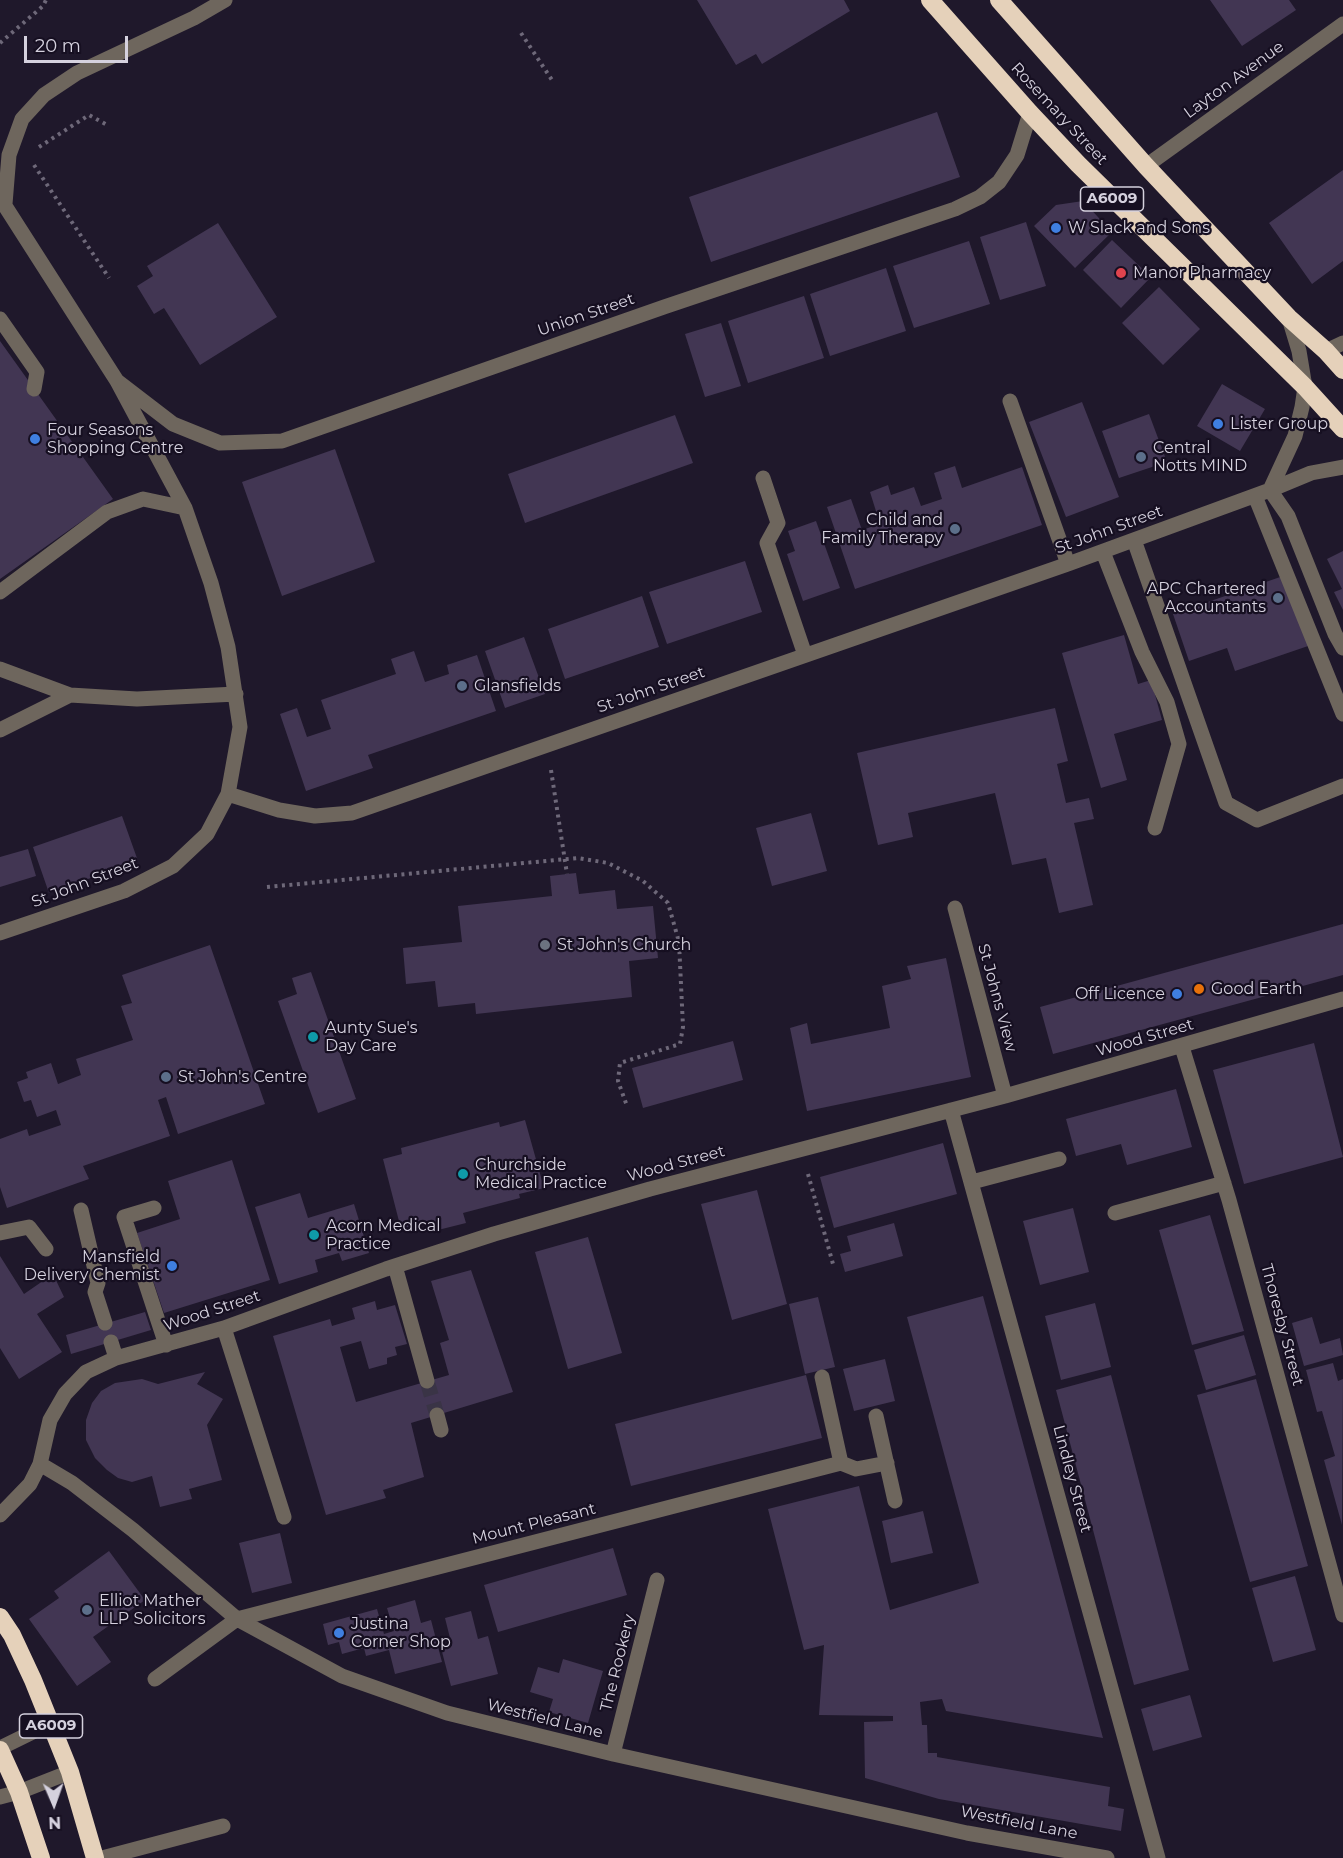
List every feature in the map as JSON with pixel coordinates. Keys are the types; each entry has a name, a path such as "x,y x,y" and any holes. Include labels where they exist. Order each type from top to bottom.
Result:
{"highway":[{"name":"Rosemary Street","path":"930,0 1030,114 1110,198 1305,387 1343,429"},
{"name":"Rosemary Street","path":"999,0 1146,166 1289,318 1326,351 1343,370"},
{"name":"A6009","path":"0,1617 12,1635 33,1680 70,1772 95,1858"},
{"name":"A6009","path":"0,1749 19,1792 41,1858"}],"street":[{"path":"194,18 195,0"},
{"path":"225,0 194,18 77,73 44,95 22,119 15,137 9,155 3,201 117,381 185,508 211,583 228,647 236,694 240,727 228,794"},
{"name":"Layton Avenue","path":"1146,166 1343,24"},
{"name":"Union Street","path":"117,381 173,424 220,443 282,441 675,303 955,209 980,197 999,182 1017,155 1030,114"},
{"path":"1289,318 1299,351 1305,387 1295,436 1270,490 1288,516 1335,634 1343,648"},
{"path":"0,319 37,372 34,389"},
{"path":"1326,351 1343,343"},
{"path":"1010,401 1068,564"},
{"name":"St John Street","path":"0,933 124,891 173,866 207,834 228,794 279,810 315,816 352,813 1103,552 1311,473 1343,467"},
{"path":"763,478 778,523 767,543 805,656"},
{"path":"1255,496 1343,714"},
{"path":"0,592 107,512 143,499 185,508"},
{"path":"1134,540 1226,803 1257,820 1343,786"},
{"path":"1103,552 1142,652 1167,702 1179,744 1155,828"},
{"path":"0,669 70,695 137,699 236,694"},
{"path":"0,730 70,695"},
{"name":"St Johns View","path":"955,908 1005,1096"},
{"name":"Wood Street","path":"0,1515 30,1484 40,1464 50,1420 65,1394 86,1372 116,1358 224,1328 494,1233 1005,1096 1343,999"},
{"name":"Thoresby Street","path":"1182,1047 1224,1183 1343,1615"},
{"name":"Lindley Street","path":"951,1110 1158,1858"},
{"path":"972,1182 1059,1159"},
{"path":"1115,1213 1224,1183"},
{"path":"153,1208 124,1217 166,1344"},
{"path":"81,1210 98,1283 94,1292 105,1323"},
{"path":"0,1233 29,1227 46,1249"},
{"path":"395,1266 427,1381"},
{"path":"224,1328 284,1517"},
{"path":"111,1342 116,1358"},
{"path":"822,1377 841,1463"},
{"path":"876,1416 896,1501"},
{"name":"Mount Pleasant","path":"237,1619 841,1463 856,1468 887,1463"},
{"name":"Westfield Lane","path":"40,1464 72,1483 124,1523 237,1619 342,1676 447,1713 613,1754 967,1833 1107,1858"},
{"name":"The Rookery","path":"613,1754 657,1580"},
{"path":"155,1679 237,1619"},
{"path":"0,1749 49,1724"},
{"path":"0,1797 70,1772"},
{"path":"102,1858 223,1826"}],"path":[{"path":"0,43 43,6 46,0"},
{"path":"521,33 554,83"},
{"path":"36,149 89,114 110,126"},
{"path":"34,159 34,164 109,278"},
{"path":"547,746 567,874"},
{"path":"267,887 578,858 608,863 644,881 668,903 679,942 683,1027 681,1044 620,1063 618,1081 627,1106"},
{"path":"801,1150 833,1264"}],"building":[{"path":"697,0 844,0 850,11 762,64 756,54 736,65"},
{"path":"1210,0 1289,0 1296,10 1242,46"},
{"path":"937,112 960,177 711,262 689,197"},
{"path":"1343,170 1343,261 1312,284 1269,223"},
{"path":"1083,201 1112,232 1075,268 1034,226 1056,205"},
{"path":"1026,222 1046,286 1000,300 980,237"},
{"path":"218,223 277,317 200,365 164,308 154,314 137,286 153,276 147,266"},
{"path":"1112,240 1151,277 1121,308 1083,270"},
{"path":"969,241 990,304 914,328 893,266"},
{"path":"886,268 906,331 830,356 810,294"},
{"path":"1159,287 1200,329 1163,365 1122,323"},
{"path":"804,296 824,358 748,383 728,321"},
{"path":"721,323 741,386 705,397 685,334"},
{"name":"Four Seasons Shopping Centre","path":"0,341 113,499 0,579"},
{"path":"1222,384 1265,409 1240,451 1197,426"},
{"path":"1082,402 1119,497 1066,517 1029,422"},
{"path":"1149,414 1167,462 1119,478 1102,431"},
{"path":"675,415 693,463 525,523 508,474"},
{"path":"335,449 375,562 282,596 242,482"},
{"path":"955,466 962,488 1022,467 1042,525 855,589 827,507 851,499 862,530 880,524 870,492 888,485 891,495 914,487 921,506 942,499 934,473"},
{"path":"816,521 840,588 803,601 787,554 795,551 788,531"},
{"path":"1343,551 1343,610 1334,592 1342,589 1327,559"},
{"path":"745,561 762,612 667,644 649,592"},
{"path":"1286,575 1311,645 1235,671 1227,648 1189,661 1173,614"},
{"path":"642,596 659,647 565,679 548,629"},
{"path":"1124,635 1138,684 1151,680 1162,720 1114,734 1127,780 1101,788 1062,653"},
{"path":"524,637 545,694 505,708 485,651"},
{"path":"414,651 425,682 449,674 447,665 477,655 496,711 368,755 373,768 306,791 280,714 297,708 307,737 331,729 321,700 396,674 391,659"},
{"path":"1055,708 1068,761 1057,764 1066,803 1089,798 1094,819 1074,823 1093,905 1059,913 1046,858 1012,865 995,793 908,813 913,837 878,845 857,753"},
{"path":"811,813 827,871 772,886 756,828"},
{"path":"122,816 138,861 49,893 33,847"},
{"path":"28,849 36,876 0,887 0,857"},
{"name":"St John's Church","path":"576,873 579,894 615,890 617,909 653,906 658,958 629,961 632,997 476,1014 475,1003 438,1007 435,981 406,984 403,948 462,942 458,906 552,896 550,876"},
{"path":"1343,924 1343,975 1053,1054 1040,1007"},
{"name":"St John's Centre","path":"210,945 265,1104 178,1134 166,1097 158,1100 170,1136 83,1166 89,1179 7,1208 0,1187 0,1139 27,1129 29,1136 61,1125 56,1110 37,1117 31,1100 24,1102 17,1082 28,1078 26,1072 51,1063 58,1084 81,1075 76,1059 133,1040 121,1006 132,1003 122,975"},
{"path":"946,958 971,1077 807,1111 790,1028 807,1023 811,1044 890,1028 882,986 911,979 907,966"},
{"name":"Aunty Sue's Day Care","path":"311,972 356,1099 318,1113 278,1001 297,994 292,978"},
{"path":"733,1041 743,1080 643,1108 632,1068"},
{"path":"1314,1043 1343,1157 1244,1184 1213,1070"},
{"path":"1176,1089 1192,1147 1127,1165 1121,1144 1076,1156 1066,1119"},
{"name":"Churchside Medical Practice","path":"525,1120 544,1188 519,1194 520,1198 463,1213 466,1223 430,1232 427,1221 401,1229 383,1159 402,1154 401,1148 499,1122 500,1127"},
{"path":"943,1143 957,1194 834,1228 820,1177"},
{"path":"232,1160 270,1280 164,1313 137,1233 180,1219 168,1181"},
{"path":"757,1190 787,1304 732,1320 701,1204"},
{"name":"Acorn Medical Practice","path":"300,1193 308,1218 354,1204 369,1253 342,1261 339,1253 315,1260 318,1272 279,1284 255,1207"},
{"path":"1073,1208 1089,1272 1040,1285 1023,1221"},
{"path":"1210,1215 1244,1331 1192,1345 1159,1230"},
{"path":"894,1223 903,1256 845,1272 840,1254 851,1251 847,1236"},
{"path":"588,1237 622,1353 568,1369 535,1252"},
{"path":"0,1256 24,1294 53,1274 64,1297 37,1314 62,1352 19,1379 0,1348"},
{"path":"471,1270 513,1392 411,1423 424,1477 383,1490 386,1498 326,1515 273,1336 330,1319 332,1326 355,1319 352,1308 375,1301 377,1310 395,1305 407,1344 395,1347 397,1355 387,1358 387,1364 369,1369 361,1341 340,1347 356,1402 449,1375 440,1343 449,1340 431,1281"},
{"path":"983,1296 1103,1738 946,1711 942,1699 920,1702 922,1725 927,1725 928,1753 937,1753 937,1757 1110,1787 1108,1806 1124,1809 1121,1831 939,1799 865,1778 864,1722 893,1721 893,1716 819,1715 824,1645 804,1650 768,1509 859,1486 890,1610 979,1583 907,1317"},
{"path":"818,1297 835,1367 805,1374 789,1304"},
{"path":"1095,1303 1111,1367 1061,1380 1045,1316"},
{"path":"145,1312 151,1330 71,1354 66,1335"},
{"path":"1312,1317 1320,1344 1340,1338 1343,1355 1304,1366 1292,1323"},
{"path":"1244,1335 1256,1375 1206,1390 1194,1350"},
{"path":"885,1359 895,1401 854,1411 843,1369"},
{"path":"1333,1363 1338,1381 1343,1379 1342,1525 1324,1460 1335,1456 1322,1411 1317,1412 1306,1370"},
{"path":"205,1372 197,1384 223,1399 207,1425 222,1480 189,1489 192,1499 160,1507 152,1476 132,1482 118,1478 95,1458 86,1440 86,1420 92,1403 101,1391 115,1383 142,1379 158,1384"},
{"path":"806,1375 822,1438 631,1486 615,1424"},
{"path":"1111,1375 1189,1670 1134,1685 1056,1390"},
{"path":"1256,1379 1308,1566 1250,1582 1197,1395"},
{"path":"923,1511 933,1553 891,1563 882,1521"},
{"path":"280,1533 292,1583 252,1593 239,1543"},
{"path":"613,1548 627,1595 498,1632 484,1585"},
{"name":"Elliot Mather LLP Solicitors","path":"109,1551 145,1600 93,1637 111,1662 77,1686 29,1619 59,1598 54,1591"},
{"path":"1295,1576 1316,1650 1273,1662 1252,1588"},
{"path":"415,1600 421,1623 431,1620 442,1662 395,1674 389,1650 366,1656 364,1648 342,1654 339,1642 328,1645 323,1624 377,1609 384,1634 394,1631 387,1608"},
{"path":"471,1611 478,1639 488,1636 498,1674 451,1686 441,1648 452,1646 445,1618"},
{"path":"563,1659 603,1671 588,1723 549,1712 553,1699 530,1692 538,1667 559,1673"},
{"path":"1190,1695 1202,1737 1153,1751 1141,1709"}],"tunnel":[{"path":"427,1381 437,1415"}],"place":[{"name":"W Slack and Sons","path":"1056,228"},
{"name":"Manor Pharmacy","path":"1121,273"},
{"name":"Lister Group","path":"1218,424"},
{"name":"Four Seasons Shopping Centre","path":"35,439"},
{"name":"Central Notts MIND","path":"1141,457"},
{"name":"Child and Family Therapy","path":"955,529"},
{"name":"APC Chartered Accountants","path":"1278,598"},
{"name":"Glansfields","path":"462,686"},
{"name":"St John's Church","path":"545,945"},
{"name":"Good Earth","path":"1199,989"},
{"name":"Off Licence","path":"1177,994"},
{"name":"Aunty Sue's Day Care","path":"313,1037"},
{"name":"St John's Centre","path":"166,1077"},
{"name":"Churchside Medical Practice","path":"463,1174"},
{"name":"Acorn Medical Practice","path":"314,1235"},
{"name":"Mansfield Delivery Chemist","path":"172,1266"},
{"name":"Elliot Mather LLP Solicitors","path":"87,1610"},
{"name":"Justina Corner Shop","path":"339,1633"}]}
